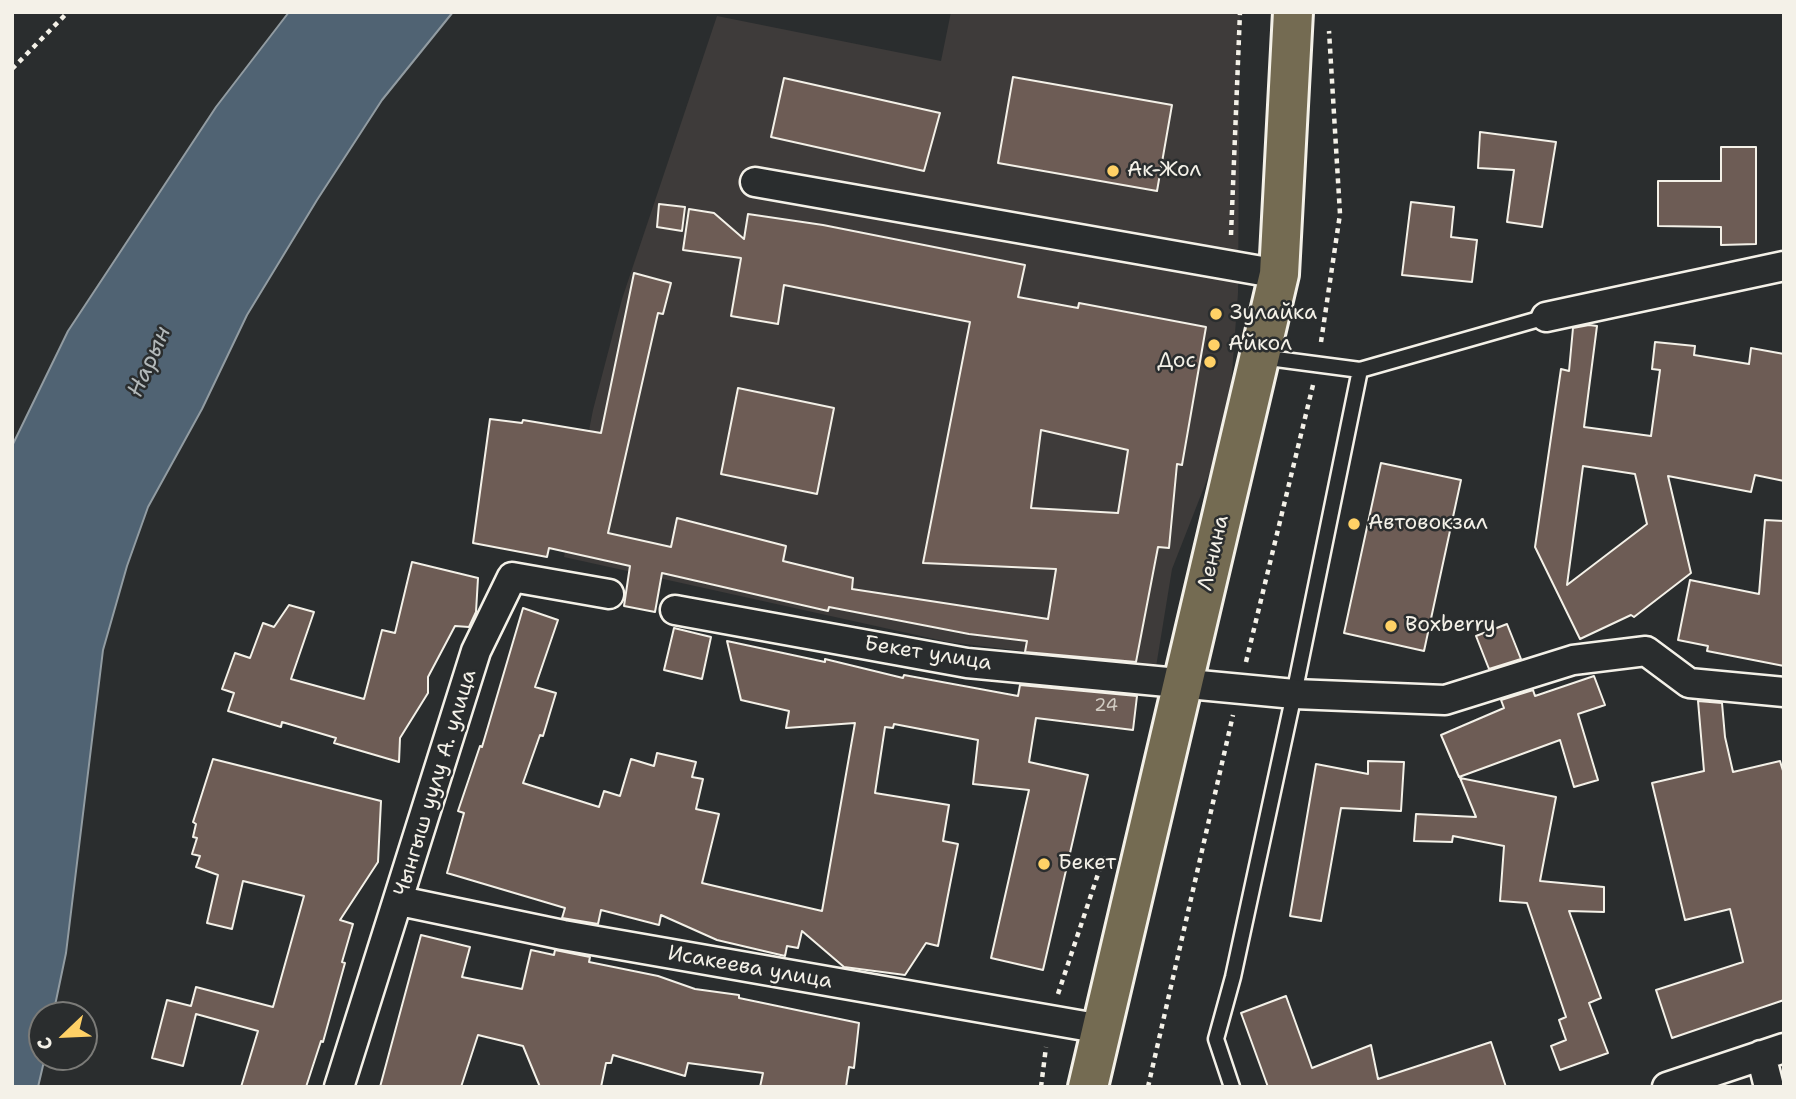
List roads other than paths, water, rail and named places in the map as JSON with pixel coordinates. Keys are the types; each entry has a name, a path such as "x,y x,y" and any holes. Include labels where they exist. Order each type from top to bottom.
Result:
{"main road":[{"name":"Ленина","path":"1088,1087 1279,274 1293,12"}],"street":[{"path":"755,182 1230,268 1279,274"},
{"path":"1546,317 1784,265"},
{"name":"Чынгыш уулу А. улица","path":"339,1087 400,901 476,650 512,577 609,594"},
{"name":"Бекет улица","path":"675,610 967,663 1294,694 1445,700 1573,660 1646,652 1689,683 1784,692"},
{"name":"Исакеева улица","path":"400,901 563,935 1102,1028"},
{"path":"1667,1087 1772,1052 1769,1087"}],"lane":[{"path":"1259,357 1360,370 1546,317"},
{"path":"1232,1087 1216,1040 1233,977 1294,694 1360,370"}],"water":[{"name":"Нарын","path":"289,12 453,12 382,100 317,200 247,315 202,409 148,507 127,566 103,650 66,953 56,1001 28,1001 28,1071 42,1071 38,1087 12,1087 12,446 68,331 216,107"}],"place":[{"name":"Ак-Жол","path":"1113,171"},
{"name":"Зулайка","path":"1216,314"},
{"name":"Айкол","path":"1214,345"},
{"name":"Дос","path":"1210,362"},
{"name":"Автовокзал","path":"1354,524"},
{"name":"Boxberry","path":"1391,626"},
{"name":"Бекет","path":"1044,864"}]}
